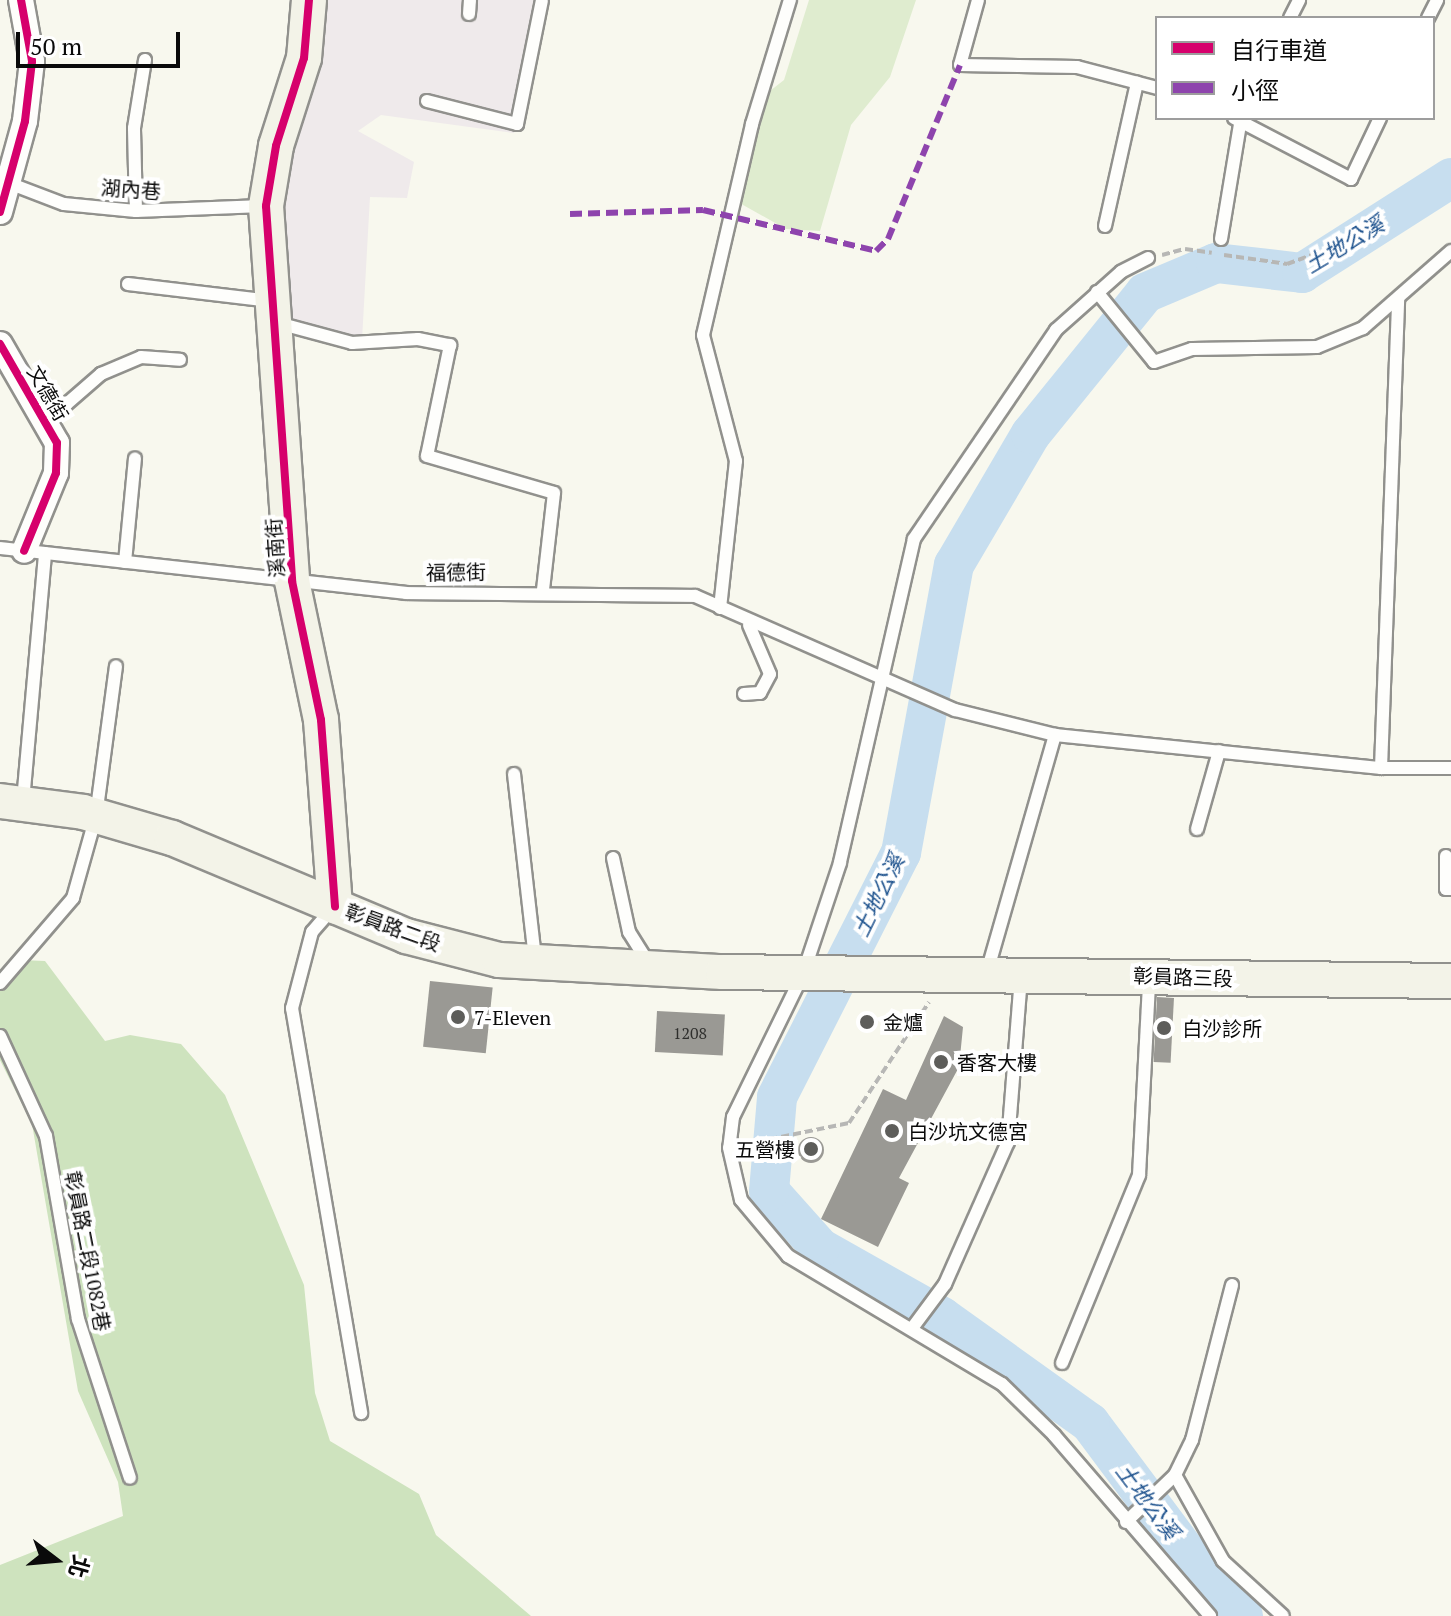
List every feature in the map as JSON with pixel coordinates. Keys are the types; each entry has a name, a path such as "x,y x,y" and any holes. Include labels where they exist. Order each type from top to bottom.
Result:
{"main road":[{"name":"溪南街","path":"309,0 304,58 276,146 266,206 277,312 292,581 321,720 335,906"},
{"name":"彰員路二段","path":"11,803 96,816 172,838 406,936 499,960 652,968 915,974"},
{"name":"彰員路三段","path":"915,974 1451,981"}],"street":[{"path":"0,212 3,179 25,121 32,61 21,0"},
{"name":"文德街","path":"0,344 57,443 56,473 23,551"}],"lane":[{"path":"469,14 470,0"},
{"path":"427,101 517,124 542,0"},
{"path":"720,608 736,461 703,335 752,124 790,0"},
{"path":"978,0 960,65 1077,67 1155,88"},
{"path":"136,211 134,128 145,60"},
{"path":"1105,226 1137,83"},
{"path":"1221,239 1238,120"},
{"path":"1240,120 1351,179 1379,120"},
{"name":"湖內巷","path":"3,179 64,204 136,211 266,206"},
{"path":"1101,297 1154,362 1192,349 1317,347 1363,328 1451,251"},
{"path":"1148,258 1056,330 914,539 813,973 733,1117 729,1148 741,1200 788,1256 917,1323 1002,1384 1131,1518 1210,1616"},
{"path":"128,284 277,312 352,343 450,345 427,456 554,493 543,590"},
{"path":"1381,768 1398,299"},
{"path":"47,421 101,374 141,357 180,360"},
{"path":"125,562 135,458"},
{"path":"11,803 23,551"},
{"name":"福德街","path":"23,551 406,593 543,590 695,596 749,625 955,710 1055,735 1381,768 1451,768"},
{"path":"744,694 760,693 770,674 749,625"},
{"path":"0,983 73,898 96,816 116,666"},
{"path":"987,975 1055,735"},
{"path":"1197,829 1219,751"},
{"path":"514,774 535,962"},
{"path":"1446,856 1446,889 1451,889"},
{"path":"613,858 629,932 652,968"},
{"path":"335,906 312,932 292,1008 361,1413"},
{"path":"917,1323 945,1284 1008,1142 1021,974"},
{"path":"1062,1363 1139,1175 1149,977"},
{"name":"彰員路二段1082巷","path":"0,1036 46,1136 78,1319 130,1478"},
{"path":"1131,1518 1175,1475 1192,1440 1232,1285"},
{"path":"1175,1475 1223,1561 1283,1616"}],"path":[{"path":"1148,258 1185,249 1287,264 1322,251"},
{"path":"745,1144 849,1123 914,1020 951,975"}],"shaded area":[{"path":"311,0 534,0 514,133 381,115 358,131 414,162 407,198 370,197 362,340 269,328"}],"green space":[{"path":"809,0 916,0 890,77 851,125 820,231 786,229 736,201 756,102 784,80"},
{"path":"20,960 45,961 105,1041 130,1035 181,1044 225,1095 304,1285 315,1393 330,1441 419,1494 436,1535 531,1616 0,1616 0,1565 123,1516 118,1482 78,1391 32,1124 0,1060 0,975"}],"building":[{"name":"7-Eleven","path":"430,981 493,988 486,1053 423,1047"},
{"name":"白沙診所","path":"1157,997 1174,998 1171,1063 1154,1062"},
{"path":"657,1011 725,1015 723,1056 655,1052"},
{"name":"金爐","path":"863,1014 871,1014 876,1023 874,1030 863,1032 858,1027 858,1019"},
{"path":"944,1016 963,1027 959,1067 899,1178 909,1183 878,1247 821,1219 883,1089 906,1100"},
{"name":"五營樓","path":"811,1137 820,1141 824,1150 820,1159 811,1163 802,1159 798,1150 802,1141"}],"waterway":[{"name":"土地公溪","path":"1243,1616 1213,1588 1090,1423 942,1317 820,1248 769,1191 777,1097 901,853 954,565 1031,434 1145,293 1216,263 1302,273 1451,178"}],"marked path":[{"path":"570,214 703,210 876,251 888,239 960,65"}],"cycle path":[{"path":"0,212 25,121 32,61 21,0"},
{"path":"309,0 304,58 276,146 266,206 292,581 321,720 335,906"},
{"path":"0,344 57,443 56,473 24,551"}],"place":[{"name":"7-Eleven","path":"458,1017"},
{"name":"金爐","path":"867,1022"},
{"name":"白沙診所","path":"1164,1028"},
{"name":"香客大樓","path":"941,1062"},
{"name":"白沙坑文德宮","path":"892,1131"},
{"name":"五營樓","path":"811,1149"}]}
